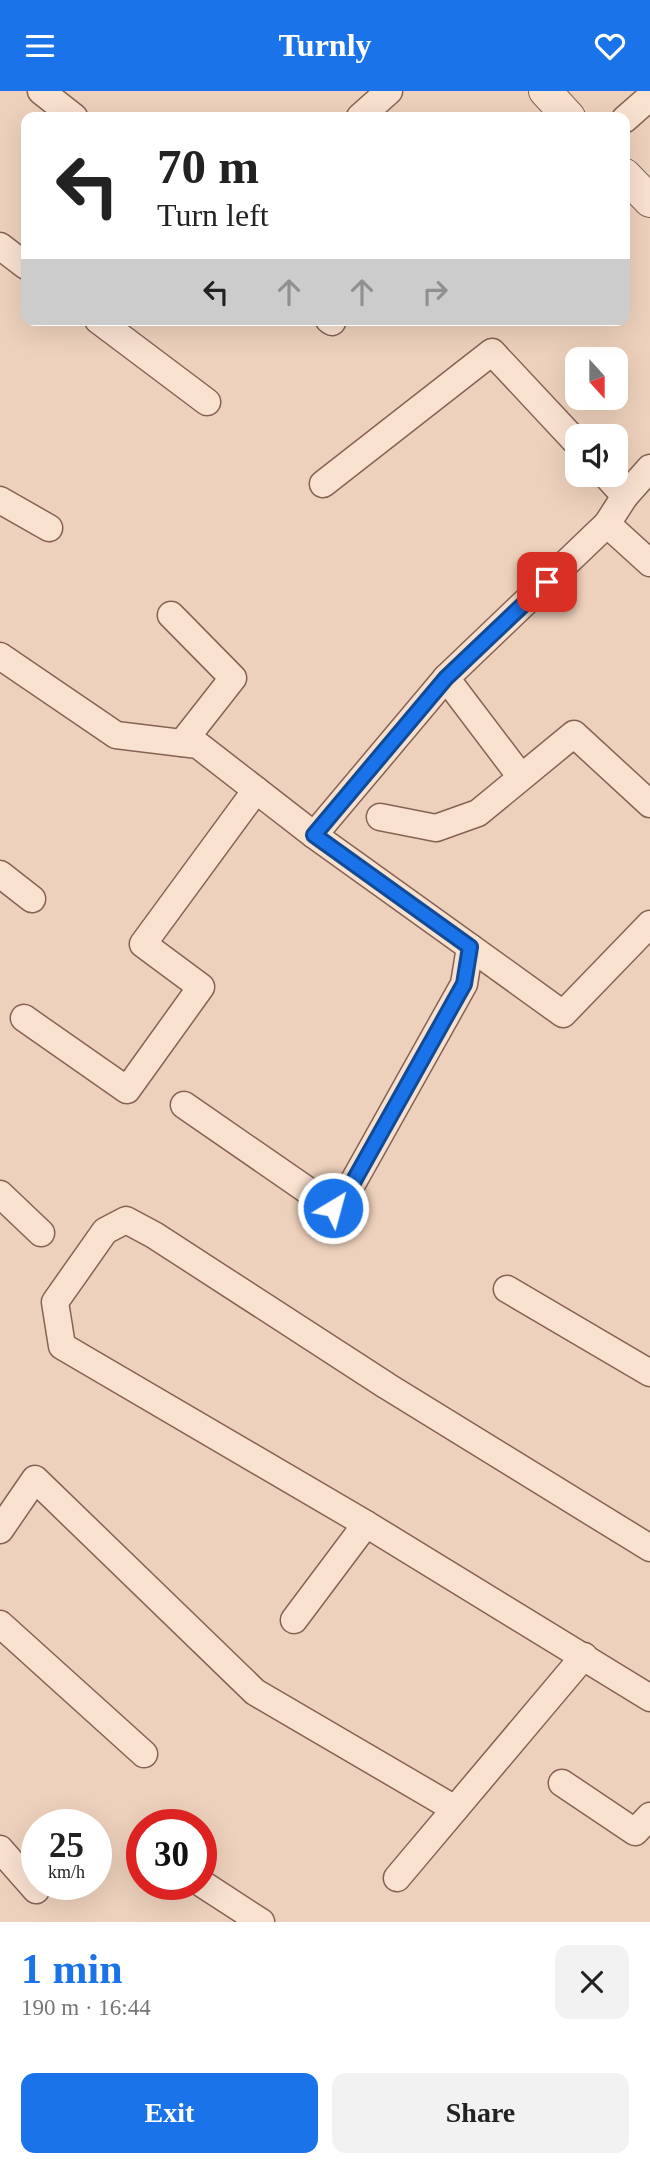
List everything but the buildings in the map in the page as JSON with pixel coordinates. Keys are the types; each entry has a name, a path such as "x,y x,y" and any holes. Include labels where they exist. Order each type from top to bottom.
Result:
{"street":[{"path":"41,91 68,112"},
{"path":"366,112 389,91"},
{"path":"545,91 564,112"},
{"path":"630,115 650,97"},
{"path":"0,246 21,262"},
{"path":"106,326 207,402"},
{"path":"323,484 492,352 565,430"},
{"path":"314,835 446,678 607,524 625,496 650,468"},
{"path":"617,487 625,496"},
{"path":"0,500 49,528"},
{"path":"607,524 650,563"},
{"path":"171,615 233,678 182,743"},
{"path":"0,656 116,735 198,745 314,835 563,1014 650,924"},
{"path":"446,678 521,777"},
{"path":"380,817 436,828 478,813 574,734 650,804"},
{"path":"24,1018 127,1090 201,987 143,944 256,790"},
{"path":"0,874 32,899"},
{"path":"184,1105 333,1208 347,1193 464,984 470,947"},
{"path":"0,1194 41,1233"},
{"path":"650,1548 387,1386 154,1235 126,1220 105,1231 55,1302 62,1346 366,1524 650,1698"},
{"path":"507,1289 650,1373"},
{"path":"0,1530 35,1479 255,1692 455,1809"},
{"path":"294,1620 366,1524"},
{"path":"0,1624 144,1754"},
{"path":"397,1878 584,1657"},
{"path":"562,1783 635,1832 650,1816"},
{"path":"0,1849 21,1873"},
{"path":"217,1893 261,1922"}],"route":[{"path":"333,1208 347,1193 464,984 470,947 314,835 446,678 547,582"}]}
